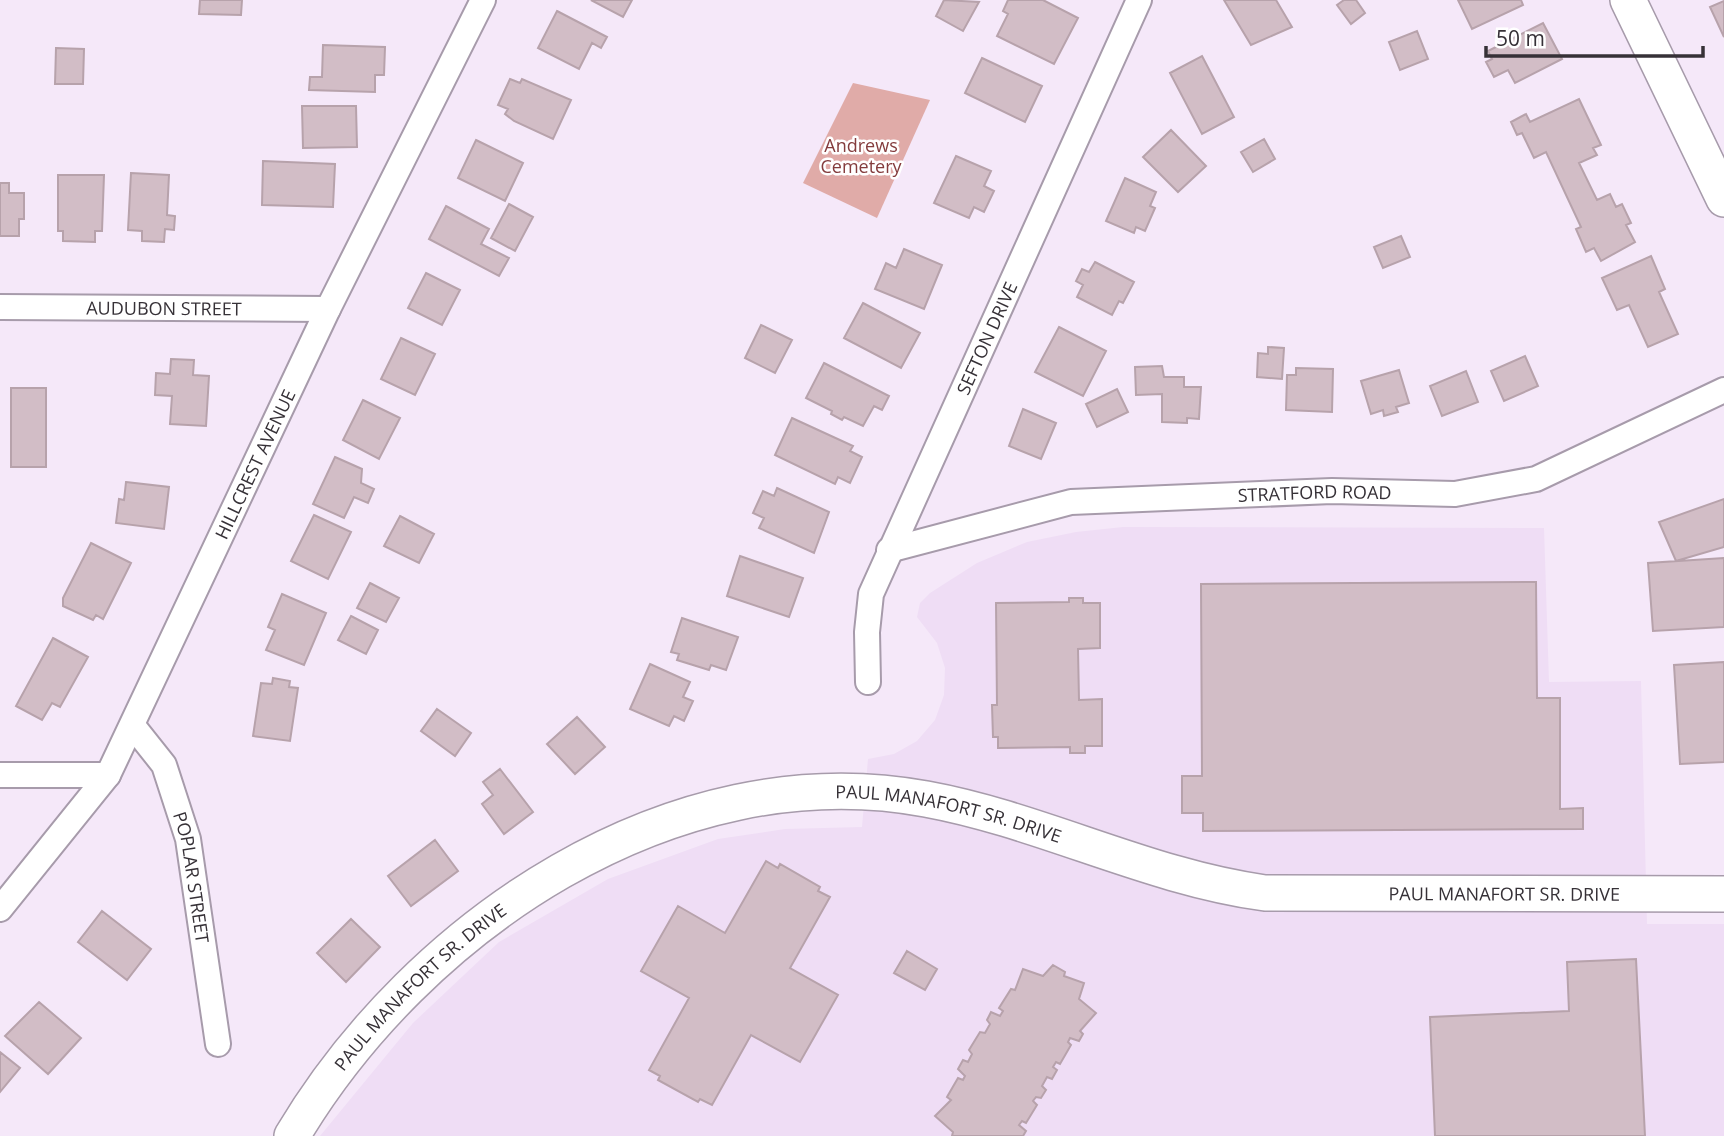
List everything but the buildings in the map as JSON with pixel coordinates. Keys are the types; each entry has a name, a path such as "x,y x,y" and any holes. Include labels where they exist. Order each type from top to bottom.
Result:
{"street":[{"name":"HILLCREST AVENUE","path":"0,909 108,775 328,309 483,0"},
{"name":"SEFTON DRIVE","path":"868,682 867,632 871,594 1139,0"},
{"path":"1628,0 1724,199"},
{"name":"AUDUBON STREET","path":"0,307 328,309"},
{"name":"STRATFORD ROAD","path":"889,550 1072,502 1332,491 1455,495 1536,479 1724,390"},
{"name":"POPLAR STREET","path":"133,726 164,765 188,839 218,1044"},
{"path":"0,775 108,775"},
{"name":"PAUL MANAFORT SR. DRIVE","path":"292,1136 314,1100 374,1024 433,964 506,908 586,859 651,828 700,812 765,798 873,793 950,804 1206,883 1265,893 1724,894"}],"shaded area":[{"path":"1123,527 1544,528 1549,682 1641,681 1647,924 1724,924 1724,1136 320,1136 413,1023 499,942 608,879 718,839 785,829 862,827 868,759 894,754 917,741 935,720 944,695 945,668 937,643 917,617 920,603 930,593 977,563 1027,542 1076,532"}],"green space":[{"name":"Andrews Cemetery","path":"853,83 930,100 877,218 803,183"}]}
